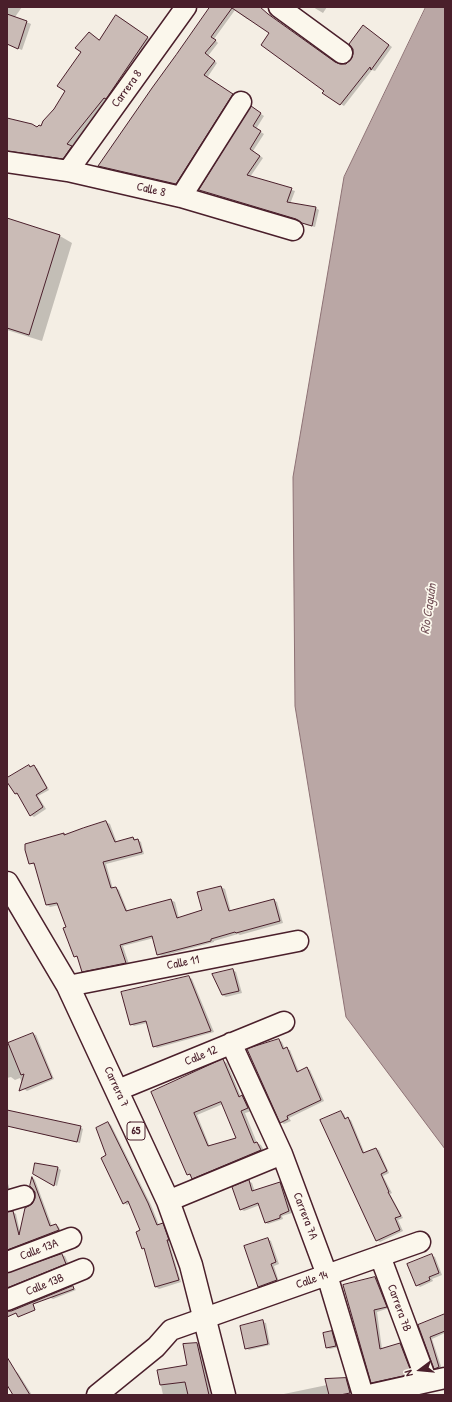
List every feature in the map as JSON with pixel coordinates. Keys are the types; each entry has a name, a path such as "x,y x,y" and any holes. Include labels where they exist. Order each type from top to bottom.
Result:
{"main road":[{"name":"Carrera 7","path":"7,884 68,986 118,1090 168,1201 191,1265 224,1395"}],"street":[{"name":"Carrera 8","path":"68,171 186,7"},
{"path":"279,7 342,53"},
{"path":"181,197 241,102"},
{"name":"Calle 8","path":"7,162 68,171 181,197 293,230"},
{"name":"Calle 11","path":"68,986 298,941"},
{"name":"Calle 12","path":"118,1090 284,1022"},
{"name":"Carrera 7A","path":"231,1043 282,1154 328,1274 363,1395"},
{"path":"168,1201 282,1154"},
{"name":"Calle 13A","path":"7,1262 71,1238"},
{"name":"Calle 14","path":"97,1395 156,1347 171,1330 420,1242"},
{"name":"Carrera 7B","path":"380,1256 437,1384"},
{"name":"Calle 13B","path":"7,1300 83,1269"},
{"path":"369,1395 437,1384"}],"water":[{"name":"Río Caguán","path":"426,7 445,7 445,1149 346,1017 295,706 293,477 344,177"}],"building":[{"path":"210,7 260,7 335,62 340,64 346,64 351,59 353,49 349,44 363,25 389,45 371,70 370,67 340,105 322,93 324,91 261,45 269,33 232,8 211,37 216,40 205,53 215,61 204,75 233,94 176,184 98,166 152,88"},
{"path":"7,14 27,21 18,49 7,44"},
{"path":"116,15 148,37 106,99 104,98 67,144 72,146 63,159 7,151 7,118 32,124 37,127 39,125 41,126 65,91 57,86 81,52 75,48 89,32 99,40"},
{"path":"251,106 261,113 253,126 261,131 250,149 260,156 247,175 292,188 287,202 316,207 312,226 302,223 296,219 199,190"},
{"path":"7,218 60,235 29,335 7,328"},
{"path":"29,765 30,767 34,765 47,788 36,795 43,807 30,816 17,793 15,794 7,782 7,778"},
{"path":"106,821 115,842 133,837 134,840 138,839 142,852 103,862 111,888 116,887 126,911 171,899 177,918 202,910 197,892 221,886 229,911 274,899 280,921 236,933 235,932 211,939 211,941 157,955 152,936 120,945 126,963 82,972 77,956 74,957 63,928 66,927 57,903 46,905 34,863 29,864 25,844 64,833 64,835"},
{"path":"233,969 239,991 222,995 212,974"},
{"path":"189,976 211,1031 153,1047 146,1021 130,1025 121,992"},
{"path":"33,1033 52,1078 19,1091 24,1074 21,1075 8,1043"},
{"path":"279,1039 283,1049 287,1047 297,1072 307,1067 321,1100 287,1116 288,1119 280,1123 247,1049"},
{"path":"223,1059 239,1097 242,1095 248,1108 241,1111 254,1143 257,1142 261,1150 192,1179 190,1174 187,1175 151,1092","holes":["221,1102 236,1138 208,1146 194,1113"]},
{"path":"7,1110 81,1126 77,1142 7,1126"},
{"path":"341,1111 345,1119 348,1117 363,1153 376,1148 387,1171 381,1174 388,1192 401,1216 395,1218 400,1230 376,1241 320,1120"},
{"path":"108,1122 148,1203 157,1225 163,1223 179,1280 155,1287 144,1248 142,1249 136,1232 140,1230 128,1201 123,1204 101,1158 106,1155 96,1128"},
{"path":"35,1163 58,1167 54,1186 33,1174"},
{"path":"32,1177 50,1226 56,1224 59,1230 7,1250 7,1212 13,1211 19,1235 25,1208 32,1204 35,1198 35,1192 30,1186"},
{"path":"249,1180 252,1191 280,1182 289,1211 280,1215 280,1218 265,1223 258,1203 240,1210 232,1187"},
{"path":"268,1238 276,1262 271,1264 277,1280 258,1287 244,1246"},
{"path":"62,1254 66,1264 7,1288 7,1273"},
{"path":"432,1254 439,1273 429,1277 430,1280 416,1286 407,1264"},
{"path":"375,1277 387,1307 374,1310 380,1349 400,1343 412,1374 371,1383 343,1285"},
{"path":"73,1286 74,1289 33,1304 35,1310 18,1317 16,1313 7,1317 7,1311 11,1311"},
{"path":"445,1314 445,1331 430,1337 439,1367 434,1369 418,1325"},
{"path":"263,1320 268,1344 245,1349 240,1326"},
{"path":"332,1331 336,1346 326,1348 323,1333"},
{"path":"197,1343 209,1395 188,1395 185,1382 160,1385 157,1370 187,1365 183,1344"},
{"path":"7,1357 30,1395 13,1395 7,1385"},
{"path":"346,1378 350,1393 329,1395 325,1379"}]}
